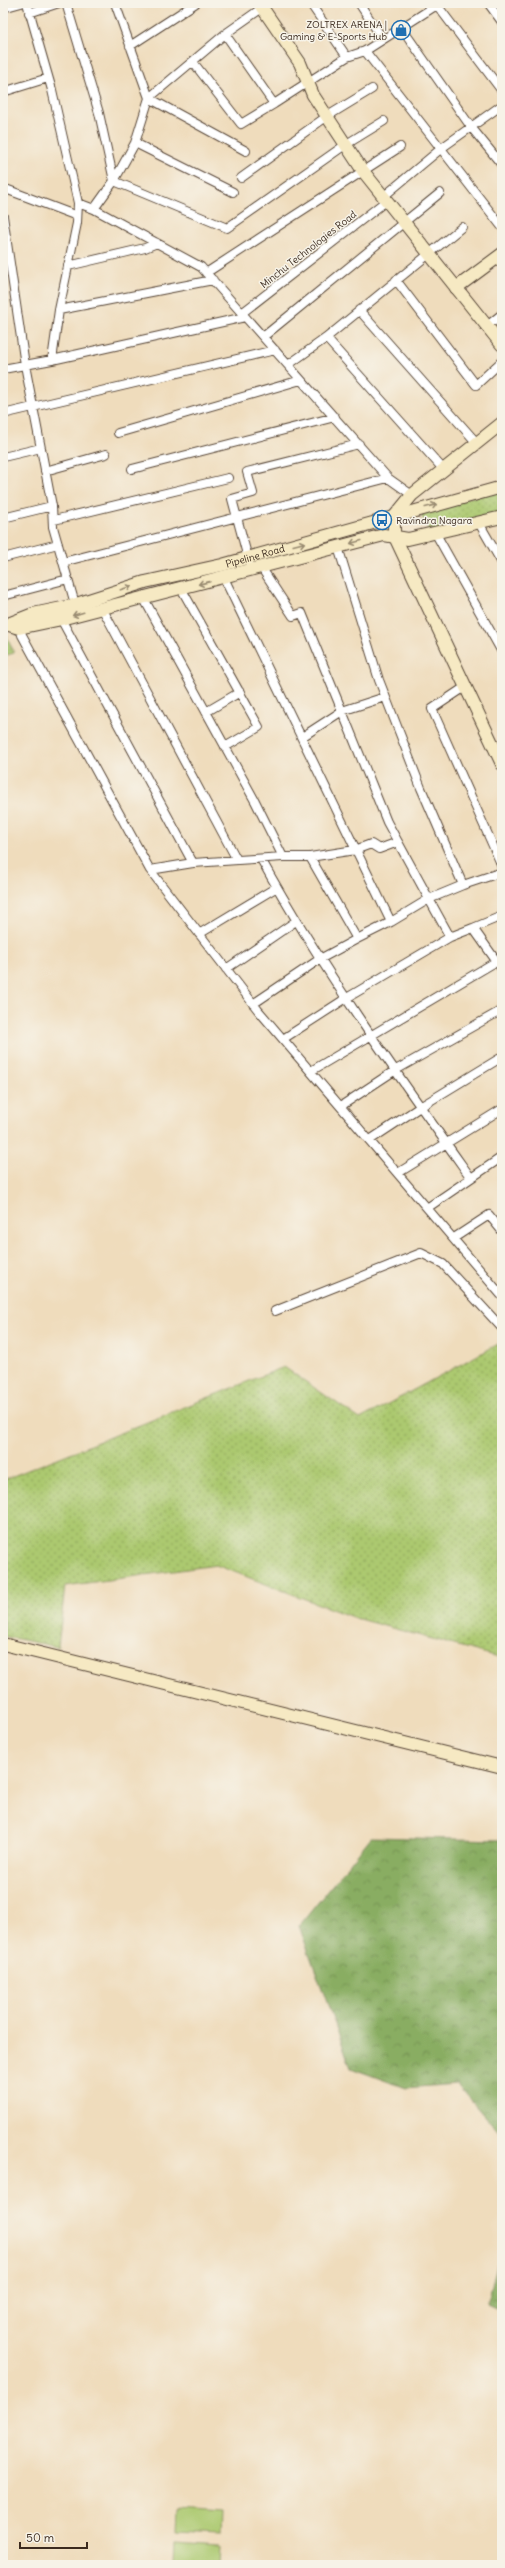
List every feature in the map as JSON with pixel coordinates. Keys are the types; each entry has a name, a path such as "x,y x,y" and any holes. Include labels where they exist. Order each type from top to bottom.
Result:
{"street":[{"path":"3,8 21,3"},
{"path":"27,3 48,78 78,203 78,216 59,310 52,360"},
{"path":"29,13 59,3"},
{"path":"66,3 99,113 114,181"},
{"path":"130,46 196,3"},
{"path":"310,3 347,57"},
{"path":"359,3 382,38"},
{"path":"488,3 502,22"},
{"path":"117,4 130,46 149,98 246,151"},
{"path":"193,62 241,124 347,57 365,51 382,38 438,4 502,91"},
{"path":"94,209 114,181 134,143 149,98 260,6 300,63 326,117 363,171 502,345"},
{"path":"401,27 471,127 502,165"},
{"path":"225,34 274,104"},
{"path":"365,51 443,148 502,226"},
{"path":"3,92 48,78"},
{"path":"241,178 326,117 372,89"},
{"name":"Minchu Technologies Road","path":"244,315 443,148 502,105"},
{"path":"114,181 226,228 345,145 384,121"},
{"path":"134,143 233,192"},
{"path":"206,273 400,146"},
{"path":"3,188 78,216"},
{"path":"263,337 440,193"},
{"path":"78,203 94,209 201,267 388,478 412,495"},
{"path":"3,216 25,365 52,506 54,520 53,527 76,604"},
{"path":"288,365 326,338 462,227"},
{"path":"68,266 145,248 157,243"},
{"path":"456,288 502,254"},
{"path":"59,310 213,280"},
{"path":"396,280 476,385 502,361"},
{"path":"360,310 476,442"},
{"path":"487,326 502,314"},
{"path":"3,369 52,360 244,315"},
{"path":"326,338 443,469"},
{"path":"3,414 275,350"},
{"path":"118,433 301,380"},
{"path":"132,469 335,417"},
{"path":"502,423 476,442 412,495 394,517 394,535 502,764"},
{"path":"359,444 247,472 253,493 232,499 248,557 293,616 302,614 387,822 450,937"},
{"path":"3,457 41,448"},
{"path":"45,471 106,454"},
{"path":"54,520 228,478"},
{"path":"63,562 388,478"},
{"name":"Pipeline Road","path":"12,625 145,582 222,566 248,557 337,534 502,487"},
{"path":"3,518 52,506"},
{"name":"Pipeline Road","path":"12,625 61,619 143,597 224,578 256,568 384,535 394,535 408,539 436,534 502,517"},
{"path":"479,522 502,564"},
{"path":"436,534 502,652"},
{"path":"3,558 58,544"},
{"path":"338,547 385,696 421,788 463,885"},
{"path":"224,578 391,922"},
{"path":"3,596 68,579"},
{"path":"181,588 260,727 225,747"},
{"path":"143,597 283,857"},
{"path":"102,608 237,860"},
{"path":"61,619 193,864"},
{"path":"12,625 150,870 253,1004 502,1296"},
{"path":"465,687 432,709 502,866"},
{"path":"206,712 240,692"},
{"path":"302,737 342,711 385,696"},
{"path":"150,870 237,860 310,856 355,850 371,844 379,849 398,842"},
{"path":"310,856 357,939"},
{"path":"261,859 296,921 345,999 394,1071 471,1178"},
{"path":"253,1004 320,959 391,922 429,899 463,885 502,872"},
{"path":"200,934 277,887"},
{"path":"283,1039 345,999 450,937 502,916"},
{"path":"226,969 296,921"},
{"path":"473,928 499,959 502,969"},
{"path":"311,1071 372,1037 499,959"},
{"path":"341,1106 394,1071 502,1010"},
{"path":"370,1140 420,1106 502,1057"},
{"path":"398,1173 502,1109"},
{"path":"427,1208 502,1157"},
{"path":"454,1238 489,1216 502,1231"},
{"path":"275,1311 421,1253 443,1264 502,1328"},
{"path":"3,1644 502,1767"}],"green space":[{"path":"502,489 502,514 430,533 419,511"},
{"path":"3,628 14,653 3,656"},
{"path":"502,1342 502,1658 355,1618 216,1565 65,1586 58,1647 3,1636 3,1480 284,1367 360,1419"},
{"path":"371,1837 502,1840 502,2135 457,2084 405,2088 351,2068 299,1926"},
{"path":"502,2247 502,2311 487,2304"},
{"path":"177,2511 222,2514 221,2537 176,2535"},
{"path":"175,2545 220,2548 219,2565 174,2565"}],"place":[{"name":"ZOLTREX ARENA | Gaming & E-Sports Hub","path":"401,30"},
{"name":"Ravindra Nagara","path":"382,520"}]}
